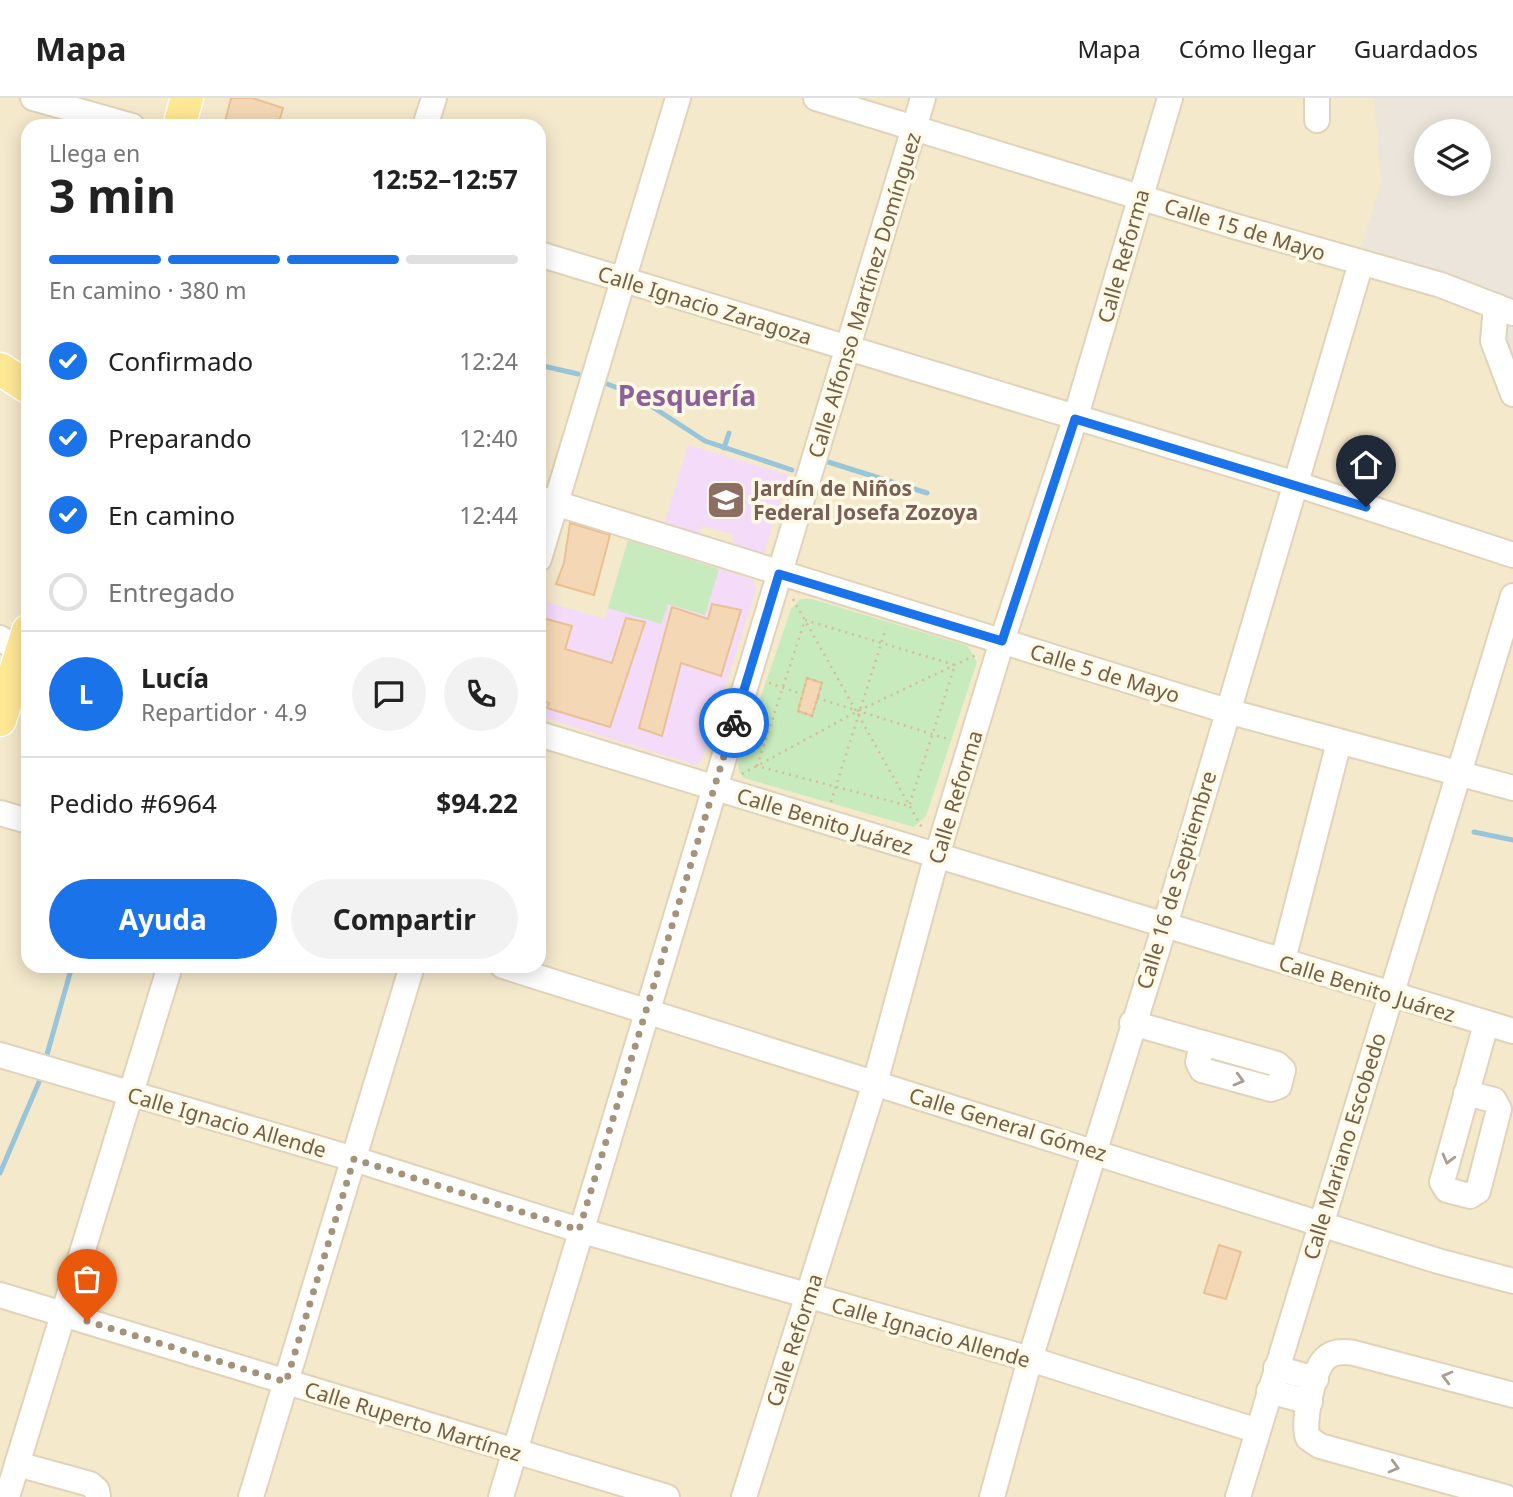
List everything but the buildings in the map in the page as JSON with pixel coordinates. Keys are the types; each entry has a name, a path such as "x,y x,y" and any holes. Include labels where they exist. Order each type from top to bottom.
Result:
{"main road":[{"path":"181,119 187,98"},
{"path":"0,369 21,382"},
{"path":"0,720 16,640"}],"street":[{"path":"33,98 107,119"},
{"path":"427,119 433,98"},
{"path":"547,501 621,281 678,98"},
{"name":"Calle 15 de Mayo","path":"816,98 1441,285 1504,309"},
{"name":"Calle Alfonso Martínez Domínguez","path":"500,1497 923,98"},
{"name":"Calle Reforma","path":"744,1497 875,1083 937,856 1002,641 1075,419 1170,98"},
{"name":"Calle Ignacio Zaragoza","path":"546,256 1296,484 1513,555"},
{"name":"Calle 16 de Septiembre","path":"992,1497 1030,1359 1132,1023 1165,925 1361,263"},
{"path":"1504,309 1493,341 1513,394"},
{"name":"Calle 5 de Mayo","path":"547,501 1227,711 1513,788"},
{"name":"Calle Mariano Escobedo","path":"1238,1497 1319,1223 1513,596"},
{"name":"Calle Benito Juárez","path":"546,736 1391,996 1513,1031"},
{"path":"1285,952 1339,742"},
{"path":"0,813 21,819"},
{"path":"7,1497 168,973"},
{"path":"251,1497 410,973"},
{"name":"Calle General Gómez","path":"525,973 1319,1223 1513,1281"},
{"path":"1132,1023 1202,1043"},
{"path":"1466,1093 1486,1024"},
{"name":"Calle Ignacio Allende","path":"0,1055 354,1159 579,1230 1030,1359 1258,1431"},
{"name":"Calle Ruperto Martínez","path":"0,1295 667,1497"},
{"path":"1505,1497 1314,1443 1305,1432 1322,1361 1335,1352 1345,1351 1513,1395"},
{"path":"1272,1379 1313,1390"},
{"path":"18,1464 90,1484 97,1490 98,1497"}],"path":[{"path":"779,574 937,856"},
{"path":"825,821 858,711 893,609"},
{"path":"805,620 956,665"},
{"path":"757,766 805,620"},
{"path":"714,788 858,711 1002,641"},
{"path":"909,806 956,665"},
{"path":"748,677 802,694"},
{"path":"807,678 822,683 817,698 812,716 798,711 807,678"},
{"path":"817,698 971,746"},
{"path":"757,766 909,806"}],"shaded area":[{"path":"0,98 1513,98 1513,1497 0,1497"},
{"path":"1374,98 1513,98 1513,365 1499,331 1504,300 1358,258 1381,183"},
{"name":"Jardín de Niños Federal Josefa Zozoya","path":"688,445 788,475 764,553 732,544 734,535 710,528 702,526 699,535 664,525"},
{"path":"628,540 752,579 756,589 702,761 695,765 546,718 546,602 605,619"}],"green space":[{"path":"628,540 719,569 705,615 668,604 661,624 608,608"},
{"path":"800,599 812,599 968,646 977,662 926,816 914,827 744,778 739,772 738,763 791,609"}],"waterway":[{"path":"546,367 578,374"},
{"path":"602,382 631,393 705,441 792,470"},
{"path":"724,448 729,433"},
{"path":"825,461 927,493"},
{"path":"1474,832 1513,840"},
{"path":"46,1058 70,973"},
{"path":"0,1173 39,1082"}],"way so far":[{"path":"87,1321 286,1382 354,1159 579,1230 734,723"}],"place":[{"name":"Jardín de Niños Federal Josefa Zozoya","path":"726,500"}],"district":[{"name":"Pesquería","path":"687,395"}],"route":[{"path":"734,723 779,574 1002,641 1075,419 1366,507"}]}
